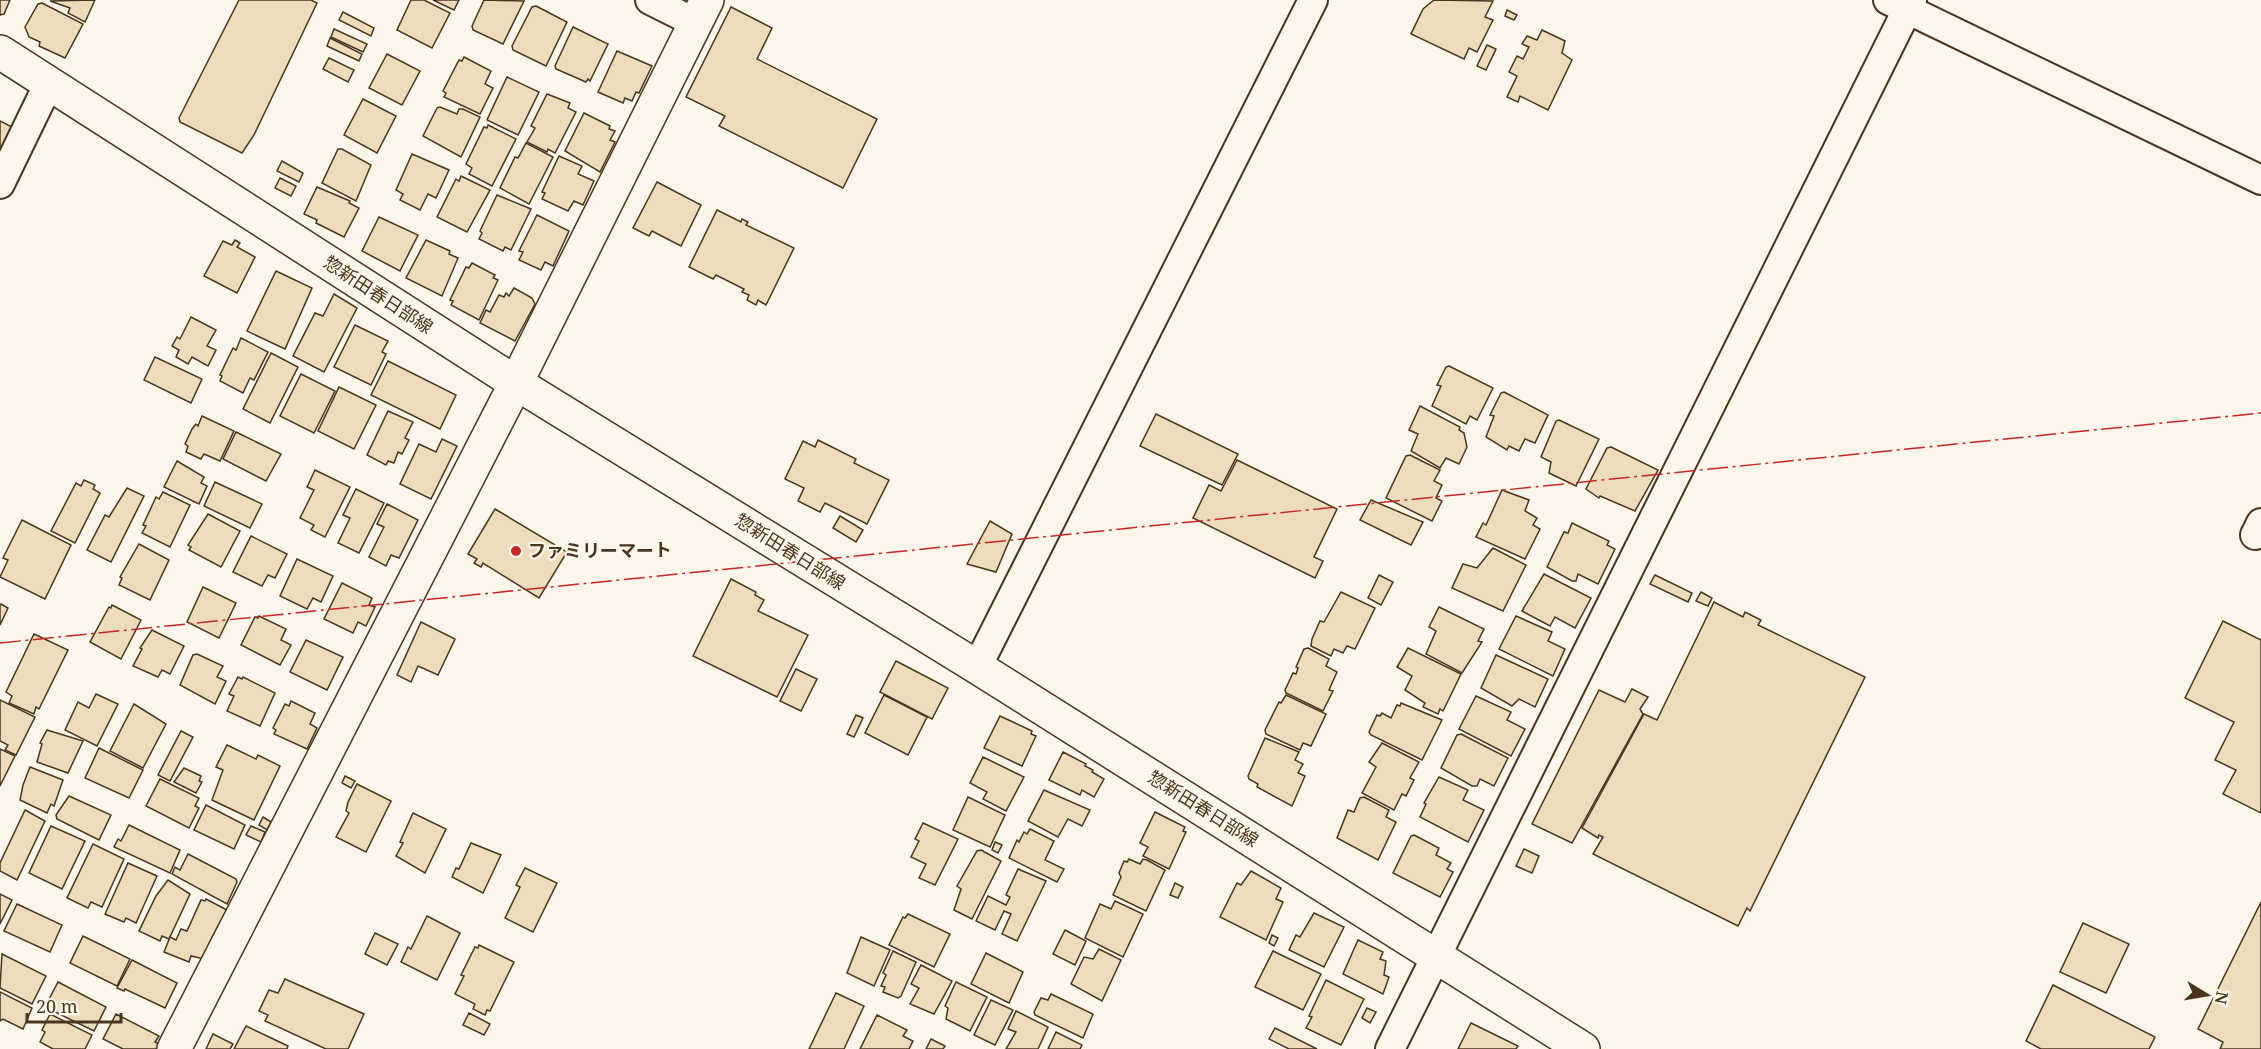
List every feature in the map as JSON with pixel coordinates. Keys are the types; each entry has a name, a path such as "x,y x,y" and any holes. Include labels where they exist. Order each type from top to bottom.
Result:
{"main road":[{"path":"174,1049 516,383 702,12"},
{"name":"惣新田春日部線","path":"0,52 516,383 976,667 1583,1049"}],"street":[{"path":"650,0 702,12"},
{"path":"976,667 1313,0"},
{"path":"1390,1049 1903,3 2261,180"},
{"path":"0,184 49,83"}],"building":[{"path":"0,0 10,0 4,14 0,15"},
{"path":"95,0 85,22 68,13 70,8 50,1"},
{"path":"239,0 311,0 317,3 254,135 242,153 180,122 179,118"},
{"path":"411,0 424,0 450,13 432,48 397,30"},
{"path":"433,0 459,0 454,10"},
{"path":"484,0 524,1 503,44 473,30 472,26"},
{"path":"1434,0 1493,1 1485,17 1493,20 1477,52 1469,48 1464,59 1411,34 1423,9"},
{"path":"42,3 83,24 65,58 39,46 40,42 29,37 25,27 38,4"},
{"path":"536,6 567,22 546,66 513,50 512,46 532,7"},
{"path":"731,7 772,28 757,59 877,119 843,188 719,126 725,116 686,97"},
{"path":"1507,10 1517,15 1514,20 1505,16"},
{"path":"343,12 374,28 371,36 339,20"},
{"path":"573,27 608,44 590,81 588,79 586,82 556,69 555,66"},
{"path":"334,29 367,44 363,52 331,37"},
{"path":"1542,30 1565,41 1562,53 1572,60 1548,110 1520,96 1518,102 1507,97 1517,76 1509,72 1517,56 1523,59 1529,47 1522,44 1527,36 1537,40"},
{"path":"330,38 362,54 359,61 327,46"},
{"path":"1487,45 1496,49 1486,70 1477,66"},
{"path":"617,51 652,66 639,93 636,92 632,101 625,98 623,103 598,92"},
{"path":"387,54 420,71 402,105 369,88"},
{"path":"464,57 491,71 485,84 493,88 480,114 444,97 446,93 443,91 459,60 462,61"},
{"path":"329,58 354,70 348,82 323,69"},
{"path":"507,77 539,92 518,135 487,120"},
{"path":"547,94 570,103 568,108 576,112 555,153 548,149 547,152 527,142 535,128 531,126"},
{"path":"363,99 396,116 377,153 344,135"},
{"path":"440,107 457,114 459,109 463,109 480,117 461,157 423,136 437,108"},
{"path":"584,113 610,126 609,129 615,131 610,140 615,142 600,172 565,151"},
{"path":"0,121 14,128 0,152"},
{"path":"488,125 516,139 492,186 469,174 472,168 466,164 484,127 487,128"},
{"path":"526,143 553,157 529,204 500,188 515,157 518,158"},
{"path":"338,149 371,165 356,201 322,183"},
{"path":"412,154 449,170 436,198 428,194 420,210 400,200 403,194 396,190"},
{"path":"559,156 582,166 578,174 594,181 583,205 574,201 568,211 542,199 545,193 542,192"},
{"path":"282,161 303,173 299,182 277,171"},
{"path":"461,176 490,190 467,232 437,217 456,179 459,181"},
{"path":"280,178 296,186 291,196 275,188"},
{"path":"657,182 701,205 681,246 652,231 649,236 633,228"},
{"path":"317,187 350,201 349,203 359,208 344,237 316,223 317,220 304,214"},
{"path":"497,195 531,209 511,250 505,247 503,251 479,239 482,233 480,231"},
{"path":"717,210 741,222 742,219 748,222 746,225 794,248 766,305 758,300 756,305 747,300 749,295 742,292 744,289 716,275 713,279 689,267"},
{"path":"537,215 569,231 553,266 545,262 541,270 519,260 523,252 519,251"},
{"path":"379,217 418,235 400,271 362,251"},
{"path":"235,240 240,243 237,247 255,257 237,293 204,276 223,241 232,245"},
{"path":"426,240 450,251 449,254 458,258 442,296 406,278"},
{"path":"472,263 495,275 493,278 498,280 479,320 451,305 453,301 450,300 466,267 469,268"},
{"path":"276,271 312,288 285,349 247,331"},
{"path":"514,288 532,298 535,304 515,341 480,323 486,310 490,312 499,295 504,297 506,293 509,296"},
{"path":"334,294 357,308 324,372 293,356 315,313 323,316"},
{"path":"191,317 216,330 207,346 216,350 208,366 192,357 188,364 176,357 179,350 172,346 177,337 180,339"},
{"path":"355,325 388,341 382,352 386,354 371,385 334,367"},
{"path":"241,338 268,352 254,380 250,378 243,393 220,381 222,376 220,375 233,348 236,350"},
{"path":"271,353 298,367 270,423 243,409"},
{"path":"155,357 202,379 191,403 144,380"},
{"path":"388,361 456,395 440,429 371,395"},
{"path":"1449,366 1493,388 1477,420 1470,416 1466,424 1432,406 1441,386 1437,385 1446,367"},
{"path":"301,374 335,391 314,433 280,416"},
{"path":"339,387 376,405 354,449 318,431"},
{"path":"1504,392 1548,415 1535,443 1525,439 1519,451 1509,446 1507,450 1486,437 1494,416 1490,415 1501,393"},
{"path":"1420,406 1460,427 1459,430 1464,433 1467,447 1459,464 1446,458 1440,468 1411,451 1418,434 1409,430"},
{"path":"388,411 413,422 405,438 409,440 402,454 398,452 394,463 388,461 386,465 367,455"},
{"path":"1156,414 1238,454 1222,485 1140,446"},
{"path":"202,416 234,431 220,461 204,454 201,459 186,452 188,446 185,444 192,429 196,424 198,426"},
{"path":"1559,420 1599,439 1576,486 1549,473 1551,462 1541,457 1556,421"},
{"path":"236,432 281,454 266,481 223,459"},
{"path":"442,439 457,446 431,499 400,484 419,444 436,452"},
{"path":"818,440 856,459 854,463 889,480 867,524 825,503 820,512 798,501 804,488 785,479 803,441 815,447"},
{"path":"1611,447 1658,470 1635,511 1600,496 1599,498 1586,489 1607,448"},
{"path":"1410,455 1440,470 1434,481 1442,485 1436,498 1442,501 1432,521 1386,498 1406,456"},
{"path":"1237,460 1337,509 1314,557 1323,561 1315,578 1193,518 1209,485 1221,491"},
{"path":"177,461 204,477 201,483 207,486 199,504 164,487"},
{"path":"315,470 350,487 325,537 311,530 314,525 300,518 314,490 307,487"},
{"path":"84,480 95,485 93,489 100,493 75,543 51,531 76,483 81,486"},
{"path":"215,482 262,504 250,528 204,506"},
{"path":"127,488 144,496 111,562 87,550 105,515 109,517"},
{"path":"356,489 384,503 359,553 338,543 350,518 343,515"},
{"path":"1502,490 1529,500 1525,511 1537,518 1533,525 1540,529 1525,559 1476,537 1483,523 1486,525"},
{"path":"163,492 190,505 170,547 142,533 146,526 143,525 156,497 159,499"},
{"path":"1371,500 1423,522 1411,545 1360,520"},
{"path":"387,504 418,520 399,558 391,555 386,566 369,557 384,527 377,524"},
{"path":"495,509 567,552 539,598 483,563 481,567 474,563 477,559 468,554"},
{"path":"208,514 240,531 221,567 189,550 191,547 188,545"},
{"path":"840,516 863,530 856,542 833,528"},
{"path":"22,520 71,545 45,599 0,577 8,560 3,558"},
{"path":"990,521 1012,534 996,572 967,564"},
{"path":"1572,523 1609,541 1607,545 1615,549 1598,584 1578,574 1576,581 1572,581 1547,567 1564,532 1568,533"},
{"path":"251,536 287,554 275,578 268,575 262,586 233,572"},
{"path":"139,544 169,560 150,600 119,585 122,578 120,577"},
{"path":"1493,548 1526,565 1503,611 1452,588 1463,564 1477,568"},
{"path":"297,559 333,576 321,602 313,598 307,609 280,596"},
{"path":"1544,574 1591,598 1575,628 1555,617 1550,626 1522,611"},
{"path":"1379,575 1393,582 1381,605 1368,598"},
{"path":"1655,575 1692,593 1688,602 1650,584"},
{"path":"731,579 756,592 755,595 764,600 758,611 808,635 777,697 693,656"},
{"path":"342,583 372,598 369,605 375,607 366,626 358,622 353,633 324,619"},
{"path":"203,587 236,603 219,638 187,622"},
{"path":"1341,592 1375,608 1355,649 1347,646 1343,653 1334,649 1331,656 1311,646 1312,639 1320,621 1324,622"},
{"path":"1701,592 1712,598 1708,606 1696,601"},
{"path":"1714,602 1743,617 1745,612 1761,620 1758,625 1865,677 1750,911 1747,908 1738,926 1593,854 1603,837 1599,835 1598,838 1582,828 1644,714 1657,720"},
{"path":"0,605 8,608 0,625"},
{"path":"112,605 141,620 121,659 90,642"},
{"path":"1439,607 1484,629 1478,641 1482,642 1462,673 1426,654 1436,631 1429,627"},
{"path":"259,616 286,629 281,640 291,645 280,665 241,645 255,617"},
{"path":"1516,616 1552,632 1548,641 1565,649 1553,676 1499,649"},
{"path":"2223,621 2261,640 2261,813 2223,794 2236,770 2215,760 2234,722 2185,698"},
{"path":"421,622 455,639 438,675 418,666 411,682 397,675"},
{"path":"152,630 184,646 170,674 162,670 158,677 133,666 142,649 140,648"},
{"path":"34,634 68,650 39,709 36,707 34,714 9,703 12,696 6,692"},
{"path":"306,640 343,657 327,690 290,672"},
{"path":"1308,648 1329,659 1326,666 1337,672 1329,690 1333,691 1323,711 1286,693 1285,690 1293,673 1296,674 1298,668 1296,667 1304,649"},
{"path":"1408,648 1461,674 1443,711 1440,709 1438,714 1423,707 1425,703 1405,690 1412,676 1397,667"},
{"path":"197,654 223,666 217,677 226,681 215,704 180,685 193,655"},
{"path":"1496,655 1548,679 1535,707 1519,699 1512,706 1481,688"},
{"path":"896,661 948,688 932,719 880,692"},
{"path":"796,669 817,679 801,711 780,701"},
{"path":"238,677 242,679 243,677 275,693 260,726 227,711 234,696 229,694"},
{"path":"1632,689 1648,697 1640,709 1643,714 1572,843 1532,824 1599,690 1625,702"},
{"path":"96,694 118,704 97,746 65,730 78,702 89,708"},
{"path":"884,695 927,717 908,755 865,733"},
{"path":"1286,695 1326,714 1311,746 1303,743 1300,750 1266,734 1265,730 1279,702 1281,703"},
{"path":"1476,696 1511,712 1507,720 1525,729 1511,756 1459,729"},
{"path":"0,700 35,717 16,755 5,750 8,745 0,741"},
{"path":"291,701 315,713 310,724 317,728 307,749 274,734 276,730 273,728 285,704 289,706"},
{"path":"1401,703 1442,720 1422,760 1369,732 1377,715 1380,716 1382,713 1391,718 1397,705 1400,706"},
{"path":"134,704 166,724 143,768 110,751"},
{"path":"856,715 863,718 854,737 847,734"},
{"path":"1000,716 1032,731 1031,734 1036,736 1022,766 984,748"},
{"path":"47,730 83,741 68,773 37,762 42,744 40,743"},
{"path":"181,731 193,737 170,781 158,775"},
{"path":"1461,734 1508,758 1494,786 1480,779 1477,786 1472,786 1441,768 1457,735"},
{"path":"1265,738 1299,752 1295,760 1303,764 1298,773 1305,776 1292,806 1257,787 1258,784 1249,779 1248,776"},
{"path":"1382,743 1419,762 1410,778 1414,780 1406,796 1402,794 1394,810 1362,793 1376,767 1369,762"},
{"path":"227,745 256,759 258,755 280,766 254,820 212,800 223,770 216,767"},
{"path":"99,748 143,770 129,798 85,778"},
{"path":"0,749 15,756 0,786"},
{"path":"1063,752 1086,764 1085,766 1093,770 1092,772 1104,779 1094,797 1082,790 1080,795 1049,780"},
{"path":"983,757 1024,777 1006,811 983,799 987,792 970,783"},
{"path":"30,767 63,780 54,806 51,804 47,813 20,800"},
{"path":"184,768 201,776 199,781 202,782 196,793 174,782"},
{"path":"345,776 355,781 351,788 342,783"},
{"path":"1439,777 1468,790 1463,800 1484,810 1468,842 1420,817 1426,804 1424,803"},
{"path":"160,779 199,798 195,806 199,808 189,828 146,806"},
{"path":"357,784 391,801 366,852 336,837 349,813 346,811 348,802"},
{"path":"1044,790 1090,810 1082,826 1068,819 1058,837 1028,821"},
{"path":"69,796 111,815 99,840 57,819 56,815"},
{"path":"968,797 1005,815 990,847 953,830"},
{"path":"1364,797 1389,810 1386,817 1396,822 1378,860 1337,838 1348,810 1354,812 1360,798"},
{"path":"206,805 245,825 234,849 194,830"},
{"path":"25,810 45,821 17,880 0,871 0,863"},
{"path":"1155,812 1185,827 1183,831 1186,832 1169,869 1143,856 1148,847 1140,843"},
{"path":"413,813 446,829 425,873 396,856"},
{"path":"263,817 271,822 267,830 259,825"},
{"path":"923,823 958,839 935,885 919,878 926,864 911,857 919,841 915,839"},
{"path":"129,825 180,850 170,873 114,847 118,839 121,841"},
{"path":"51,826 85,841 62,889 29,873"},
{"path":"251,826 265,832 261,842 246,835"},
{"path":"1030,829 1054,841 1045,860 1064,869 1057,882 1009,858 1017,840 1019,842 1024,832 1027,834"},
{"path":"1414,835 1439,848 1436,855 1451,863 1447,869 1453,872 1440,897 1393,873 1411,836"},
{"path":"995,842 1002,845 998,853 992,850"},
{"path":"471,843 501,855 483,893 452,877 456,868 459,869"},
{"path":"93,844 124,859 102,907 91,902 88,908 67,898"},
{"path":"1524,849 1539,856 1532,873 1516,866"},
{"path":"981,850 1001,861 972,919 954,910 961,889 957,886 977,851"},
{"path":"188,854 236,879 237,882 227,904 172,874 175,867 180,870"},
{"path":"1129,859 1140,864 1143,859 1147,860 1165,870 1146,911 1113,895 1121,877 1119,873 1124,861 1127,862"},
{"path":"128,863 157,876 136,923 126,918 124,922 105,914"},
{"path":"525,868 557,883 533,932 505,918 520,887 516,885"},
{"path":"1018,869 1046,881 1017,941 1002,934 1011,914 1004,911 995,930 976,921 988,896 1006,905 1010,897 1006,895"},
{"path":"1251,871 1281,888 1276,899 1283,902 1266,940 1220,917 1237,883 1241,885"},
{"path":"168,880 190,894 169,939 162,936 160,941 139,931 156,896"},
{"path":"1175,883 1183,887 1178,898 1170,895"},
{"path":"0,894 12,900 0,924"},
{"path":"206,899 227,910 204,959 191,956 189,962 164,952 170,937 176,940 181,929 187,931 201,900"},
{"path":"1115,901 1143,914 1123,957 1085,938 1100,904 1111,909"},
{"path":"2261,902 2261,1049 2220,1049 2223,1042 2198,1029"},
{"path":"17,904 62,925 50,952 4,931"},
{"path":"1314,913 1344,927 1324,967 1289,950 1296,935 1300,937"},
{"path":"908,914 950,934 934,967 889,945 903,917 905,918"},
{"path":"427,916 460,933 437,980 401,962 408,947 411,949"},
{"path":"2083,923 2129,944 2106,993 2060,972"},
{"path":"1065,930 1086,941 1075,965 1053,954"},
{"path":"375,933 398,944 387,965 365,954"},
{"path":"1272,935 1278,938 1274,946 1269,943"},
{"path":"83,936 130,959 117,986 70,963"},
{"path":"861,937 890,950 874,986 847,973"},
{"path":"1358,940 1383,952 1380,959 1386,961 1384,975 1389,977 1383,994 1343,974"},
{"path":"479,945 514,962 490,1011 487,1010 485,1015 473,1009 475,1004 455,994 464,976 461,975 475,947 478,948"},
{"path":"1099,949 1121,960 1102,1001 1071,984 1084,957 1093,959"},
{"path":"893,951 916,962 898,998 883,992 885,987 881,986 886,975 883,973"},
{"path":"1273,951 1321,974 1303,1010 1255,987"},
{"path":"986,953 1023,972 1009,1003 971,984"},
{"path":"2,954 46,976 32,1004 0,988"},
{"path":"132,960 177,983 165,1008 125,989 124,991 117,988"},
{"path":"921,965 952,981 934,1014 910,1004 919,988 911,984"},
{"path":"285,979 364,1014 348,1049 326,1049 265,1021 268,1015 259,1011 269,990 278,993"},
{"path":"1326,980 1364,999 1341,1045 1306,1028 1312,1017 1309,1016"},
{"path":"58,982 106,1007 94,1031 45,1007"},
{"path":"956,982 987,997 970,1031 946,1019 948,1008 945,1006"},
{"path":"2053,985 2155,1037 2149,1049 2041,1049 2026,1041"},
{"path":"0,992 32,1008 23,1029 3,1019 0,1021"},
{"path":"836,993 864,1006 844,1049 809,1049"},
{"path":"1051,994 1093,1014 1083,1038 1035,1015 1034,1012 1041,998 1048,1000"},
{"path":"991,1000 1013,1010 995,1045 974,1035"},
{"path":"1367,1008 1376,1012 1370,1023 1362,1018"},
{"path":"1016,1011 1048,1027 1038,1049 1006,1049 1016,1032 1008,1029"},
{"path":"469,1013 490,1024 484,1035 463,1025"},
{"path":"50,1014 92,1035 85,1049 53,1049 40,1042 45,1032 42,1030"},
{"path":"116,1014 159,1036 155,1042 159,1044 156,1049 123,1049 103,1039"},
{"path":"877,1015 907,1030 903,1036 913,1041 909,1049 860,1049"},
{"path":"1471,1023 1518,1046 1516,1049 1458,1049"},
{"path":"246,1026 288,1046 287,1049 234,1049"},
{"path":"1275,1028 1317,1049 1289,1049 1269,1039"},
{"path":"1056,1032 1082,1045 1080,1049 1048,1049"},
{"path":"213,1034 233,1044 230,1049 206,1049"},
{"path":"931,1039 945,1046 943,1049 926,1049"}],"power":[{"path":"0,643 2261,413"}],"place":[{"name":"ファミリーマート","path":"516,551"}]}
